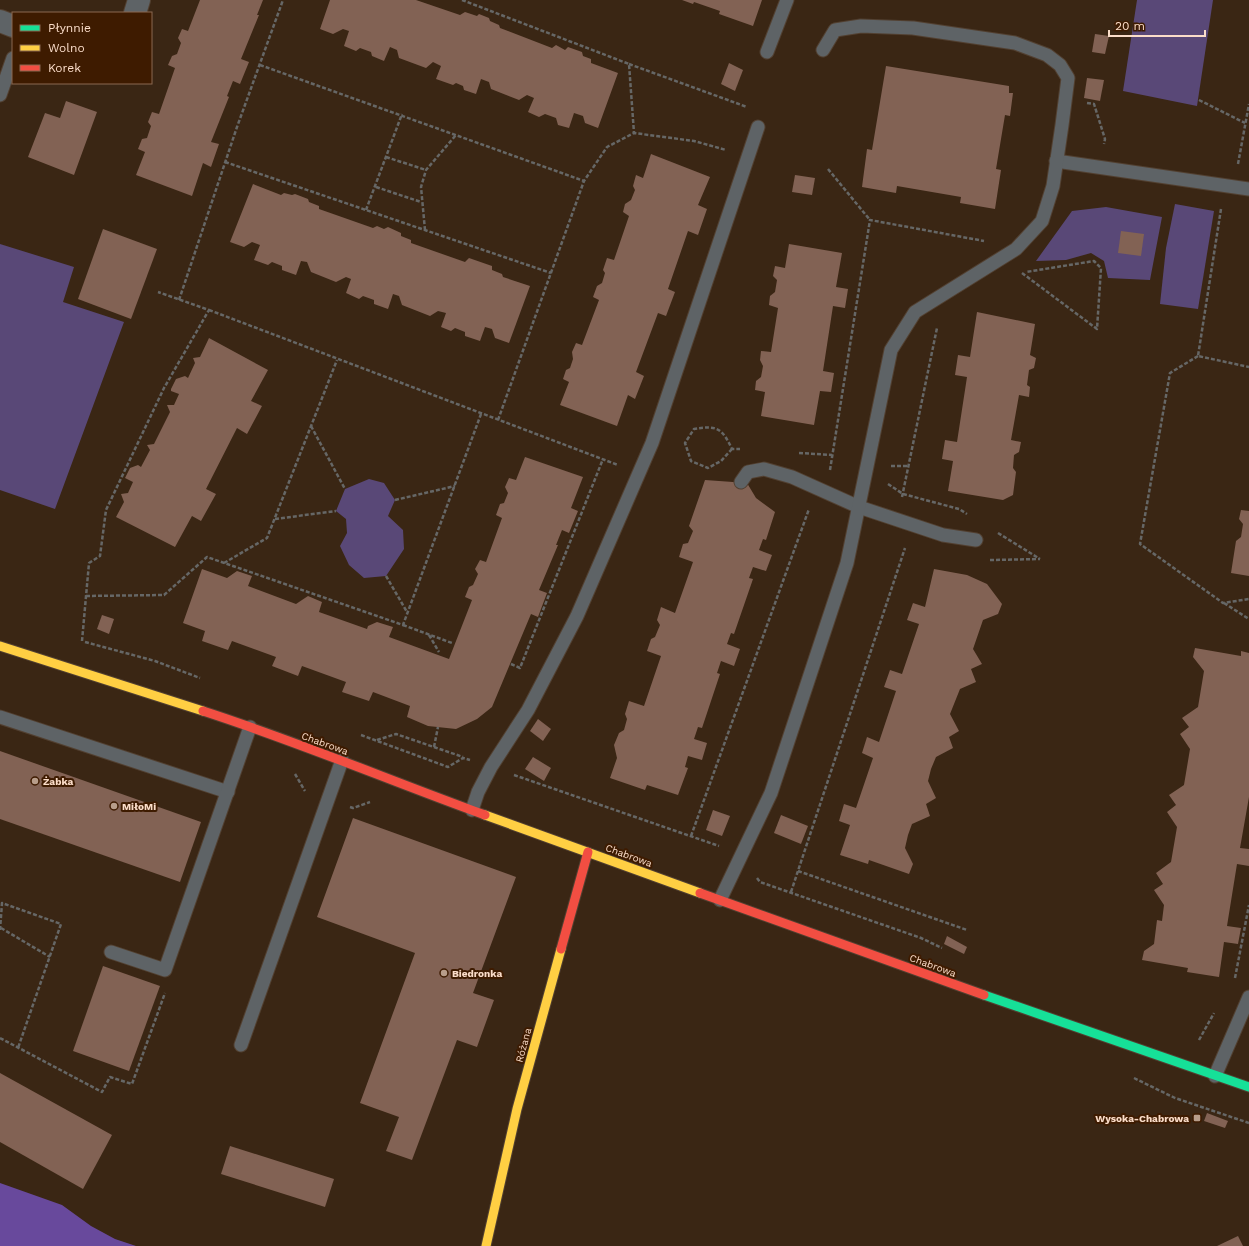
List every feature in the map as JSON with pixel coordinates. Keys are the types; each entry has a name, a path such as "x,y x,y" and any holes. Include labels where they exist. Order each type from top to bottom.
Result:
{"street":[{"path":"135,12 139,0"},
{"path":"0,21 12,26"},
{"name":"Chabrowa","path":"0,646 205,711 342,760 411,788 889,961 1249,1087"},
{"name":"Różana","path":"486,1246 517,1109 588,852"}],"lane":[{"path":"767,52 786,0"},
{"path":"720,900 771,793 847,564 891,350 905,325 915,312 1016,248 1042,221 1053,186 1068,78 1060,65 1047,55 1015,43 913,28 861,26 835,30 823,50"},
{"path":"0,95 12,61"},
{"path":"472,810 478,792 491,767 528,710 577,616 639,473 655,433 758,127"},
{"path":"1056,161 1101,169 1249,189"},
{"path":"741,482 748,472 764,469 792,477 859,507 943,535 976,540"},
{"path":"0,718 228,792"},
{"path":"111,952 165,970 250,727"},
{"path":"241,1045 342,760"},
{"path":"1215,1076 1249,996"}],"path":[{"path":"179,300 225,162 283,0"},
{"path":"462,0 629,64 747,107 745,112"},
{"path":"629,64 634,132"},
{"path":"260,65 402,114 584,181"},
{"path":"1065,100 1094,104 1105,139 1101,169"},
{"path":"1199,100 1246,123"},
{"path":"1198,356 1224,186 1238,165 1249,104"},
{"path":"366,210 376,187 402,114"},
{"path":"498,420 584,181 607,147 634,132 694,140 731,151"},
{"path":"425,230 421,202 421,187 426,170 456,135"},
{"path":"386,156 426,170"},
{"path":"225,162 551,273"},
{"path":"828,169 870,220 986,241"},
{"path":"376,187 421,202"},
{"path":"830,472 870,220"},
{"path":"1015,277 1022,273 1094,261 1101,268 1097,329 1022,273"},
{"path":"158,292 639,473"},
{"path":"82,641 90,563 100,556 106,510 164,388 209,310"},
{"path":"901,502 936,329 942,325"},
{"path":"1249,367 1198,356 1170,373 1140,544 1223,603 1249,619"},
{"path":"223,563 267,538 337,360"},
{"path":"403,625 481,414"},
{"path":"311,426 345,489"},
{"path":"511,664 520,668 603,459"},
{"path":"886,467 908,466"},
{"path":"887,478 887,484 903,494 959,509"},
{"path":"395,500 455,486"},
{"path":"691,836 810,505"},
{"path":"275,519 336,511"},
{"path":"996,560 1040,559 1000,534"},
{"path":"791,892 905,548"},
{"path":"86,596 164,595 207,557 452,643"},
{"path":"386,576 407,612"},
{"path":"1223,603 1249,599"},
{"path":"429,634 439,652"},
{"path":"75,640 96,643 155,661 207,680"},
{"path":"434,746 438,727"},
{"path":"357,734 448,767 463,758"},
{"path":"376,740 396,734 742,853 752,872 760,882 882,924"},
{"path":"798,871 968,930"},
{"path":"18,1048 50,957 61,924 1,902 1,929 50,957"},
{"path":"1235,979 1249,905"},
{"path":"0,1038 102,1092 110,1077 132,1084 167,987"},
{"path":"1198,1040 1218,1006"}],"shaded area":[{"path":"1137,0 1213,0 1197,106 1123,91"},
{"path":"1175,204 1214,211 1198,309 1160,304 1166,248"},
{"path":"1106,207 1162,217 1150,280 1108,278 1104,261 1091,253 1066,260 1036,261 1072,211"},
{"path":"0,244 74,267 63,302 124,322 55,509 0,490"},
{"path":"369,479 384,483 395,500 388,516 403,530 404,549 386,576 364,578 349,565 340,546 347,533 346,519 336,511 345,489"},
{"path":"0,1183 62,1205 91,1226 115,1239 136,1246 0,1246"}],"building":[{"path":"200,0 263,0 257,15 259,15 241,59 249,62 240,84 233,81 227,96 229,97 211,142 219,144 211,167 203,163 192,196 136,175 145,152 138,149 142,139 147,138 151,126 148,122 152,112 159,114 175,68 168,65 172,56 177,54 181,43 178,38 182,29 188,31"},
{"path":"330,0 416,0 460,15 465,12 477,16 479,14 489,18 490,21 499,25 500,28 552,48 556,45 565,50 568,47 582,52 583,56 591,59 591,63 618,73 598,128 585,123 583,116 574,113 569,128 558,125 556,118 545,114 539,117 528,112 534,98 527,95 519,100 491,89 489,82 481,79 476,94 464,90 463,86 456,83 453,85 436,79 441,66 433,62 426,68 399,58 397,50 390,47 384,61 372,56 371,52 360,48 356,51 344,46 349,31 343,29 333,34 320,29"},
{"path":"682,0 762,0 753,26 719,14 720,11 694,2 693,4"},
{"path":"1095,34 1109,36 1105,54 1092,52"},
{"path":"729,63 743,70 735,91 721,84"},
{"path":"886,66 1009,86 1009,93 1013,93 1010,116 1005,115 996,169 1001,170 995,209 960,203 961,197 897,186 896,193 862,187 867,149 872,150"},
{"path":"1087,78 1104,80 1100,101 1084,98"},
{"path":"66,101 97,112 74,175 28,157 45,113 60,118"},
{"path":"651,154 710,177 698,205 707,209 698,235 688,231 668,289 675,292 666,316 658,313 636,372 644,376 635,399 628,395 617,426 560,405 569,382 563,379 566,370 570,368 573,359 572,352 576,343 582,345 599,300 593,297 597,286 602,283 605,273 603,270 607,258 614,260 629,216 623,212 625,204 631,200 635,190 633,186 636,175 643,178"},
{"path":"795,175 815,178 812,195 792,192"},
{"path":"253,184 281,195 284,193 292,195 295,194 308,199 309,202 319,206 319,209 373,228 377,226 384,229 388,227 401,233 401,236 411,240 411,243 465,262 469,258 492,266 492,270 502,274 503,277 530,286 509,343 495,338 492,329 485,327 480,341 465,336 465,332 455,328 451,331 441,327 446,313 438,311 430,316 402,305 399,296 393,294 388,309 374,304 374,300 363,296 359,299 346,293 351,279 346,277 336,282 311,272 307,262 301,261 296,275 282,270 282,266 272,262 268,265 254,260 260,245 252,242 244,247 230,242"},
{"path":"103,229 157,249 131,319 78,299"},
{"path":"1121,231 1144,234 1141,256 1118,253"},
{"path":"789,244 842,253 836,287 848,289 845,308 833,306 823,371 834,373 831,392 820,391 814,425 761,416 765,392 755,390 756,381 761,377 763,366 760,360 761,351 771,352 778,308 769,305 770,296 775,292 777,280 773,276 775,266 785,268"},
{"path":"977,312 1035,324 1030,355 1036,358 1034,368 1029,370 1027,385 1030,387 1029,397 1019,395 1011,440 1021,442 1019,452 1014,455 1013,468 1016,472 1013,495 1003,500 948,491 953,461 942,459 945,440 957,442 967,377 955,375 958,355 970,357"},
{"path":"209,338 268,370 251,401 262,406 247,434 237,428 206,489 216,494 201,521 192,516 175,547 116,517 124,502 121,494 128,493 133,482 125,478 130,468 138,465 141,467 150,450 147,445 154,444 170,412 167,405 174,405 179,394 171,391 176,379 185,376 188,378 195,363 193,358 200,357"},
{"path":"525,457 583,477 571,508 578,511 569,533 562,530 556,545 558,545 539,590 547,593 538,617 531,614 492,707 477,719 456,729 428,726 407,717 410,706 373,692 369,701 342,692 346,682 302,666 298,676 272,666 276,657 232,641 228,650 202,641 205,631 183,623 202,569 227,578 237,571 252,576 248,586 296,604 308,596 322,602 319,612 367,629 368,626 377,622 393,627 389,637 449,659 472,600 465,597 469,587 473,585 478,574 475,569 480,560 486,562 502,518 496,515 500,504 504,503 508,493 505,487 509,478 516,480"},
{"path":"705,480 747,483 756,498 775,512 766,540 763,539 759,550 772,555 766,571 753,567 749,578 753,579 734,634 731,633 727,644 740,649 734,666 721,661 717,673 720,674 702,728 698,727 694,739 707,743 702,760 688,756 685,767 688,768 678,795 647,785 645,790 610,778 617,758 614,745 619,733 624,730 627,719 625,714 629,701 644,706 661,656 647,651 651,639 655,637 660,625 657,620 661,607 675,613 693,562 679,557 683,544 688,543 693,531 689,526"},
{"path":"1241,510 1249,511 1249,576 1231,573 1236,541 1241,537 1243,524 1239,519"},
{"path":"934,569 967,575 987,584 1002,604 998,614 983,620 973,649 982,664 971,669 976,682 960,689 950,714 959,731 949,737 953,748 936,757 931,769 928,781 936,798 926,804 930,816 912,824 908,835 905,848 913,864 909,874 869,860 868,864 840,855 850,825 839,821 844,804 856,808 873,758 862,753 867,737 879,742 896,691 884,687 890,670 902,674 919,624 907,620 913,603 925,607"},
{"path":"102,615 114,619 109,634 97,629"},
{"path":"1195,648 1241,656 1241,651 1249,653 1249,797 1240,848 1249,849 1249,866 1237,864 1227,926 1241,928 1238,944 1224,942 1219,977 1187,972 1188,968 1142,960 1144,951 1154,944 1157,920 1162,921 1164,905 1154,890 1163,884 1156,873 1171,862 1177,827 1167,812 1176,805 1169,795 1184,785 1190,749 1180,734 1189,727 1182,718 1198,707 1204,671 1193,657"},
{"path":"538,719 551,729 543,741 530,731"},
{"path":"0,751 201,822 180,882 0,819"},
{"path":"533,757 551,768 544,781 525,769"},
{"path":"713,810 730,816 722,836 706,830"},
{"path":"781,815 808,826 801,844 774,833"},
{"name":"Biedronka","path":"353,818 516,877 473,993 494,1000 477,1047 457,1040 412,1160 386,1151 399,1117 360,1103 415,953 317,917"},
{"path":"947,936 967,947 964,954 944,944"},
{"path":"103,966 160,986 129,1071 73,1051"},
{"path":"0,1073 112,1135 83,1189 0,1142"},
{"path":"1207,1113 1228,1121 1225,1128 1204,1121"},
{"path":"230,1146 334,1179 325,1207 221,1174"},
{"path":"1238,1236 1243,1246 1217,1246"}],"traffic: fast":[{"path":"984,995 1249,1087"}],"traffic: slow":[{"path":"0,646 203,711"},
{"path":"485,815 700,893"},
{"path":"486,1246 517,1109 561,949"}],"traffic: jam":[{"path":"203,711 485,815"},
{"path":"561,949 588,852"},
{"path":"700,893 984,995"}],"place":[{"name":"Żabka","path":"35,781"},
{"name":"MiłoMi","path":"114,806"},
{"name":"Biedronka","path":"444,973"},
{"name":"Wysoka-Chabrowa","path":"1197,1118"}]}
